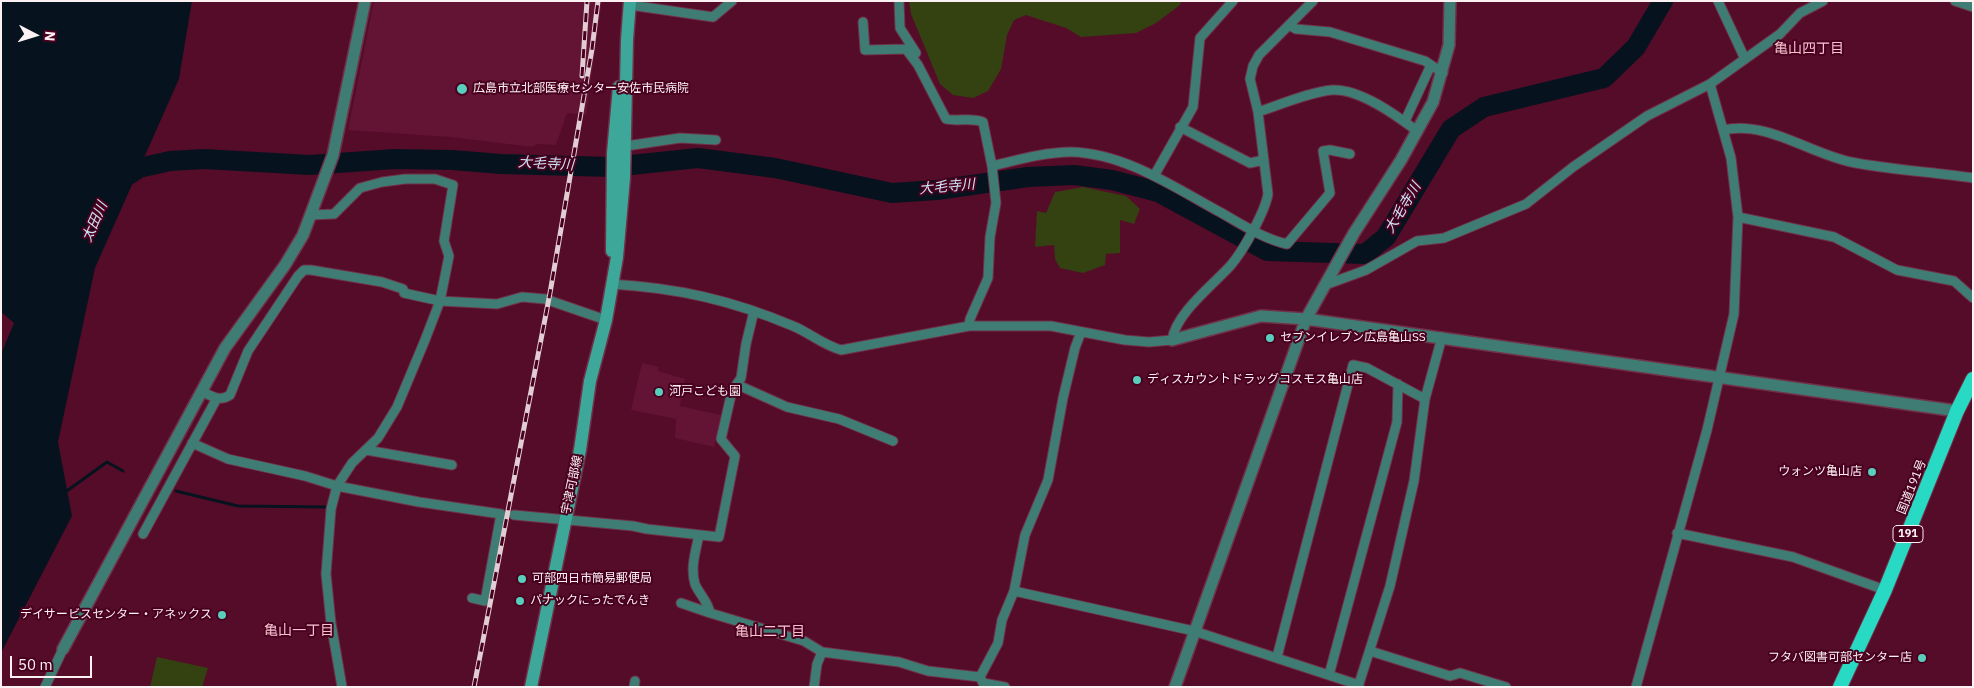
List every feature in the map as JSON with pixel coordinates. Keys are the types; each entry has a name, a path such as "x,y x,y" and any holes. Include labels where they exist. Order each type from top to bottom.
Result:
{"highway":[{"name":"国道191号","path":"1840,687 1885,590 1957,411 1973,380"}],"main road":[{"name":"宇津可部線","path":"531,687 580,450 590,381 606,320 621,229 618,178 621,150 621,71 627,40 630,3"}],"street":[{"path":"45,687 63,649 225,348 285,265 303,235 333,154 365,1"},
{"path":"630,3 713,17 732,1"},
{"path":"899,1 900,28 916,52 918,65"},
{"path":"1154,176 1193,107 1200,38 1232,1"},
{"path":"1175,687 1306,319 1354,233 1418,131 1433,102 1443,73 1449,45 1450,1"},
{"path":"1718,1 1745,59"},
{"path":"1327,281 1366,270 1417,241 1444,238 1526,204 1647,116 1710,84 1780,34 1800,13 1824,1"},
{"path":"1955,1 1973,7"},
{"path":"1172,340 1174,330 1201,295 1235,258 1266,207 1268,194 1258,112 1250,79 1253,66 1259,54 1290,25 1309,2"},
{"path":"863,22 865,50 906,49 918,65 946,119 955,121 978,120 983,122 992,168 996,202 990,237 988,278 983,295 970,319 969,326"},
{"path":"1290,25 1296,30 1330,32 1425,61 1443,73"},
{"path":"1405,121 1431,65"},
{"path":"1636,687 1707,430 1734,314 1738,216 1731,158 1710,84"},
{"path":"1258,112 1333,89 1353,94 1386,108 1418,131"},
{"path":"1180,127 1250,163 1264,160"},
{"path":"1723,130 1736,127 1758,130 1850,162 1973,178"},
{"path":"621,150 680,138 716,140"},
{"path":"992,168 1036,156 1071,152 1102,157 1154,176 1250,233 1287,244 1330,194 1323,151 1330,150 1350,154"},
{"path":"310,215 334,214 360,188 391,180 435,179 453,185 444,241 449,256 440,301 408,385 378,438 352,463 337,486 331,508 326,574 331,624 342,687"},
{"path":"1738,216 1834,237 1897,270 1954,281 1973,298"},
{"path":"201,391 216,398 226,398 230,395 248,351 298,276 304,270 382,282 404,289 404,293 440,301 497,304 522,298 545,300 606,320"},
{"path":"611,284 706,295 796,327 827,346 840,350 969,326 1051,326 1149,342 1172,340 1262,316 1306,319 1442,337 1957,411"},
{"path":"514,515 719,537 735,456 721,439 732,391 738,385 741,378 746,344 754,311"},
{"path":"980,677 998,643 1002,620 1014,591 1025,535 1048,480 1063,398 1075,348 1082,332"},
{"path":"1014,591 1194,630 1359,686 1390,586 1414,481 1425,399 1442,337"},
{"path":"1277,657 1353,365 1367,368 1425,399"},
{"path":"1330,675 1398,422 1398,384"},
{"path":"738,385 787,407 839,419 893,442"},
{"path":"143,534 216,398"},
{"path":"192,443 228,460 304,476 337,486 419,502 500,514 485,601 472,598"},
{"path":"366,450 452,466"},
{"path":"1677,533 1793,557 1885,590"},
{"path":"699,535 693,576 695,585 709,606 710,612"},
{"path":"681,603 804,642 822,652 900,662 928,671 980,677"},
{"path":"1370,651 1450,676 1460,673 1506,687"},
{"path":"814,687 817,664 822,652"},
{"path":"980,677 983,683 1005,687"}],"shaded area":[{"name":"広島市立北部医療センター安佐市民病院","path":"374,1 602,1 586,115 567,113 556,145 537,144 533,147 450,137 348,130"},
{"name":"河戸こども園","path":"642,363 659,367 658,371 685,379 680,406 721,415 714,447 675,438 676,419 631,410"}],"green space":[{"path":"909,1 1181,1 1180,5 1156,23 1136,33 1081,37 1066,28 1026,15 1014,20 1007,35 1001,69 988,91 973,98 953,95 940,84 911,14"},
{"path":"1083,187 1126,196 1140,209 1134,224 1120,220 1120,253 1106,254 1105,265 1083,273 1060,268 1055,259 1054,245 1035,247 1037,211 1046,213 1055,192"},
{"path":"157,657 208,668 202,687 150,687"}],"water":[{"name":"太田川","path":"1,1 192,1 179,79 95,268 58,442 72,516 1,653 1,354 14,323 1,312"}],"waterway":[{"name":"大毛寺川","path":"116,183 139,168 170,161 204,159 310,165 395,159 612,167 698,158 775,168 892,193 937,190 1028,177 1074,175 1112,180 1158,192 1267,251 1365,254 1386,237 1451,129 1484,107 1604,78 1636,47 1663,1"},
{"path":"64,493 107,462 123,471"},
{"path":"176,491 238,506 327,507"}],"railway":[{"path":"582,76 587,1"},
{"path":"474,687 550,293 592,49 598,1"}],"place":[{"name":"広島市立北部医療センター安佐市民病院","path":"462,89"},
{"name":"セブンイレブン広島亀山SS","path":"1270,338"},
{"name":"ディスカウントドラッグコスモス亀山店","path":"1137,380"},
{"name":"河戸こども園","path":"659,392"},
{"name":"ウォンツ亀山店","path":"1872,472"},
{"name":"可部四日市簡易郵便局","path":"522,579"},
{"name":"パナックにったでんき","path":"520,601"},
{"name":"デイサービスセンター・アネックス","path":"222,615"},
{"name":"フタバ図書可部センター店","path":"1922,658"}],"district":[{"name":"亀山四丁目","path":"1809,49"},
{"name":"亀山一丁目","path":"299,631"},
{"name":"亀山二丁目","path":"770,632"}]}
